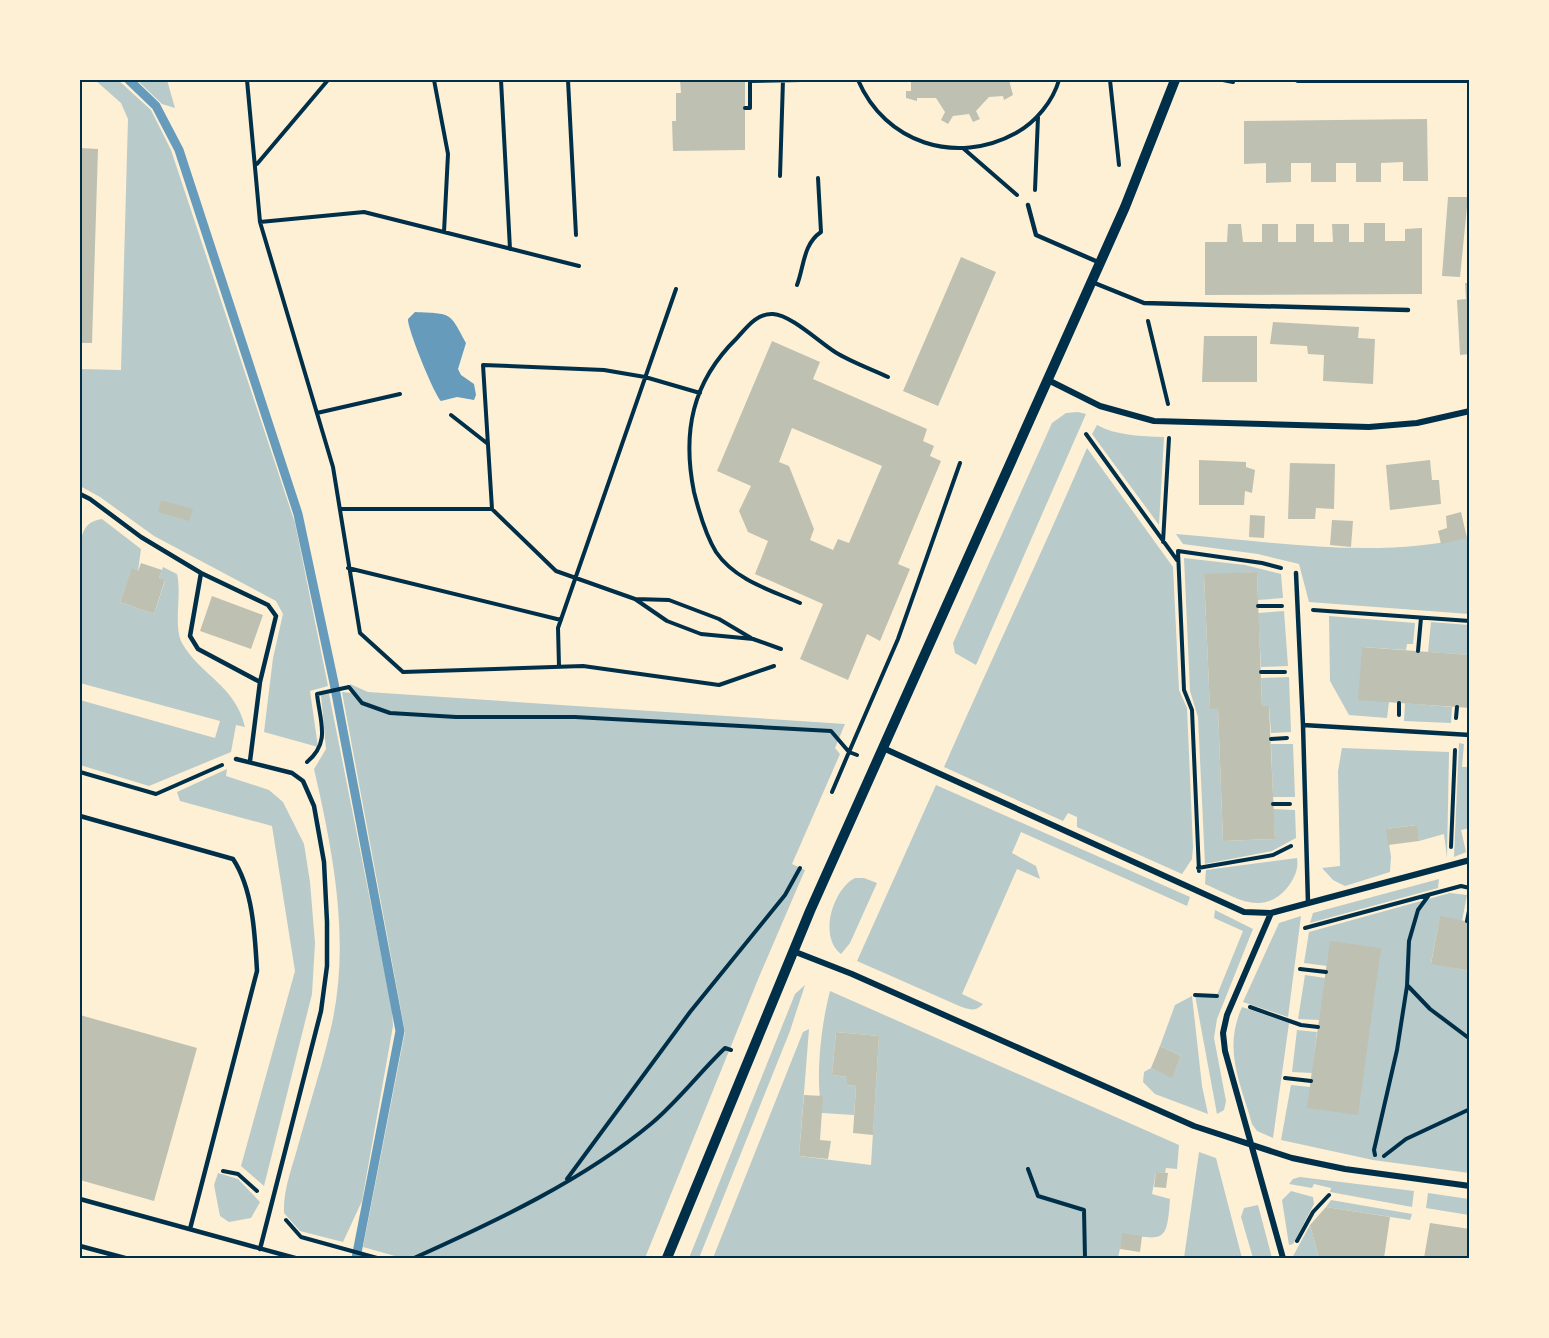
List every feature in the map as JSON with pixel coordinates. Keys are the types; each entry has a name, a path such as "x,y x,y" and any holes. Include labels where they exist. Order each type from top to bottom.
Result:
{"street":[{"path":"667,1258 749,1055 883,748 1101,263 1155,135 1175,80"},
{"path":"1298,80 1470,80"},
{"path":"1048,380 1100,406 1154,421 1369,427 1417,423 1470,411"},
{"path":"883,748 1244,912 1271,913 1470,860"},
{"path":"1271,913 1233,1001 1223,1033 1225,1052 1283,1258"},
{"path":"794,951 873,983 1194,1126 1292,1158 1345,1169 1470,1186"}],"lane":[{"path":"1028,205 1036,235 1101,263"},
{"path":"1092,282 1144,303 1408,310"},
{"path":"80,494 141,537 201,573 268,605 276,616 260,682 250,762"},
{"path":"201,573 190,636 198,649 260,682"},
{"path":"1296,573 1308,903"},
{"path":"1303,724 1470,735"},
{"path":"237,759 292,773 303,781 314,806 324,862 327,966 321,1011 260,1249"},
{"path":"80,816 233,859 242,872 256,944 258,971 190,1230"},
{"path":"80,1199 295,1258"},
{"path":"80,1246 125,1258"}],"path":[{"path":"247,80 260,222 333,466 360,633 403,672 583,666 719,685 774,666"},
{"path":"256,165 328,80"},
{"path":"434,80 448,154 444,232"},
{"path":"501,80 510,249"},
{"path":"568,80 576,235"},
{"path":"745,108 750,108 750,80 801,80"},
{"path":"780,176 783,80"},
{"path":"858,80 869,104 896,128 936,146 964,148 983,147 1024,128 1049,102 1059,80"},
{"path":"1110,80 1119,167"},
{"path":"1223,80 1233,82"},
{"path":"964,148 1028,205 1035,189 1038,116"},
{"path":"797,285 803,271 803,258 815,236 821,232 818,178"},
{"path":"260,222 364,212 579,266"},
{"path":"559,666 558,628 676,289"},
{"path":"1144,303 1170,410"},
{"path":"800,603 748,581 723,561 708,536 698,507 688,457 690,421 700,393 710,372 730,344 756,318 771,314 782,316 836,353 888,377"},
{"path":"700,393 645,377 604,370 483,365 492,509 556,571 635,598 669,600 719,619 753,639 781,649"},
{"path":"317,412 400,393"},
{"path":"451,415 488,444"},
{"path":"1163,542 1170,432"},
{"path":"1086,434 1178,561"},
{"path":"292,773 319,752 323,743 317,694 349,687 362,703 390,713 456,717 575,717 831,731 849,752 898,639 960,463"},
{"path":"341,509 492,509"},
{"path":"1296,573 1262,562 1178,551 1184,690 1192,710 1198,868 1273,855 1298,843 1306,835"},
{"path":"348,568 561,621"},
{"path":"635,598 667,621 701,634 753,639"},
{"path":"1298,609 1470,621"},
{"path":"1418,651 1421,618"},
{"path":"1447,890 1456,734"},
{"path":"80,772 156,794 237,759"},
{"path":"565,1181 690,1012 785,895 800,868"},
{"path":"1305,928 1461,886 1470,888"},
{"path":"1430,895 1418,910 1409,941 1407,986 1397,1050 1374,1150 1378,1164 1383,1156 1406,1138 1470,1109"},
{"path":"1467,921 1470,906"},
{"path":"1300,969 1326,972"},
{"path":"1407,986 1430,1009 1470,1040"},
{"path":"1233,1001 1301,1025 1318,1027"},
{"path":"414,1258 459,1239 589,1168 653,1122 724,1048 749,1055"},
{"path":"1285,1078 1311,1081"},
{"path":"1028,1169 1038,1196 1083,1210 1085,1258"},
{"path":"219,1170 238,1174 263,1196"},
{"path":"1295,1245 1313,1212 1329,1195"},
{"path":"285,1219 301,1237 377,1258"}],"shaded area":[{"path":"95,80 118,80 151,110 171,150 295,523 328,686 310,691 318,747 264,732 273,658 283,614 276,601 154,536 100,497 80,486 80,369 121,370 128,119 121,103"},
{"path":"137,80 167,80 175,108 162,104"},
{"path":"1066,413 1086,414 976,665 955,653 953,643 1052,423"},
{"path":"1097,425 1121,433 1164,437 1159,525 1092,434"},
{"path":"1087,448 1173,567 1179,690 1187,708 1193,847 1192,859 1182,874 1077,827 1077,817 1068,813 1063,821 944,767"},
{"path":"102,519 141,549 138,571 132,569 120,602 154,614 165,581 159,578 163,567 177,574 178,628 182,643 189,654 234,701 245,727 236,725 231,752 149,786 80,765 80,700 215,738 220,721 80,683 80,543 86,526"},
{"path":"1176,534 1323,547 1361,548 1434,544 1469,537 1469,614 1309,602 1299,564 1258,554 1183,544"},
{"path":"1184,558 1245,565 1281,574 1283,598 1258,600 1257,572 1204,575 1210,708 1218,708 1223,841 1275,839 1273,809 1295,810 1296,838 1272,851 1205,864 1198,717 1190,691"},
{"path":"1284,611 1288,666 1261,667 1258,613"},
{"path":"1329,616 1415,623 1413,644 1407,644 1406,650 1362,647 1389,702 1387,718 1349,715 1330,681"},
{"path":"1431,622 1469,625 1469,655 1428,652"},
{"path":"1289,677 1291,732 1271,733 1269,706 1262,706 1261,678"},
{"path":"350,684 368,692 845,724 835,748 840,754 792,864 805,870 645,1258 402,1258 363,1247 405,1032 342,692 351,693"},
{"path":"329,694 392,1010 393,1026 362,1201 343,1242 300,1231 284,1213 288,1179 329,1036 336,1003 339,969 340,936 334,869 314,769 326,749 321,695"},
{"path":"1405,703 1452,707 1451,723 1404,721"},
{"path":"1459,743 1464,744 1462,767 1469,767 1470,828 1461,830 1466,852 1454,857"},
{"path":"1271,744 1293,744 1295,797 1273,797"},
{"path":"1342,748 1449,752 1447,858 1444,834 1419,841 1416,825 1387,829 1391,857 1390,872 1345,886 1333,880 1322,868 1340,866 1338,771"},
{"path":"227,769 226,776 269,790 283,802 304,844 310,882 315,943 312,994 264,1186 241,1166 295,971 272,826 180,801 177,792"},
{"path":"936,785 1190,897 1187,906 1021,832 1012,853 1036,866 1040,879 1017,869 962,994 983,1004 980,1007 964,1008 857,961"},
{"path":"1297,858 1297,870 1290,885 1268,902 1247,902 1205,884 1206,870"},
{"path":"855,878 864,878 877,883 850,943 841,954 834,946 830,936 831,914 840,892"},
{"path":"1439,879 1438,888 1310,923 1313,913"},
{"path":"1450,893 1467,895 1462,921 1440,917 1431,963 1469,971 1469,1173 1373,1160 1281,1140 1291,1085 1310,1087 1327,966 1304,963 1309,932"},
{"path":"1215,910 1253,929 1217,1019 1214,1038 1226,1101 1224,1110 1217,1114 1195,995 1217,995 1243,931 1214,918"},
{"path":"1301,916 1288,1017 1243,1002 1279,923"},
{"path":"1305,975 1325,978 1319,1020 1298,1019"},
{"path":"805,985 790,1031 699,1258 689,1258 795,994"},
{"path":"830,991 1179,1145 1177,1169 1166,1168 1165,1173 1156,1172 1152,1194 1170,1199 1165,1231 1155,1237 1123,1234 1118,1258 1082,1256 1082,1258 713,1258 803,1032 809,1029 799,1156 871,1165 879,1036 836,1032 832,1075 847,1077 847,1085 856,1086 854,1115 822,1113 819,1084 820,1052"},
{"path":"1192,996 1202,1086 1208,1114 1155,1094 1143,1082 1144,1072 1151,1068 1172,1077 1181,1056 1160,1046 1175,1005"},
{"path":"1242,1007 1289,1023 1273,1138 1257,1131 1252,1124 1235,1066 1234,1037"},
{"path":"1297,1030 1317,1032 1312,1073 1292,1072"},
{"path":"1199,1152 1216,1158 1242,1258 1184,1258"},
{"path":"218,1173 238,1179 260,1202 251,1218 229,1222 220,1216 214,1185"},
{"path":"1300,1177 1414,1191 1412,1207 1330,1192 1331,1188 1314,1184 1312,1188 1289,1184 1293,1179"},
{"path":"1291,1191 1313,1197 1314,1204 1293,1244 1289,1245 1282,1200"},
{"path":"1428,1193 1469,1199 1469,1215 1426,1208"},
{"path":"1331,1200 1412,1214 1410,1220 1326,1207"},
{"path":"1258,1205 1272,1258 1253,1258 1241,1217 1244,1208"},
{"path":"1310,1225 1319,1258 1292,1258"}],"water":[{"path":"415,312 443,314 456,325 466,343 458,369 461,375 474,384 476,395 474,400 457,397 441,401 422,361 409,325 408,319"}],"building":[{"path":"680,80 745,80 745,150 673,151 672,121 676,121 676,93 681,93"},
{"path":"911,80 1009,80 1013,95 1004,100 1003,96 989,97 976,111 980,119 973,122 969,114 953,116 948,124 941,120 945,112 936,98 917,98 917,101 906,98 906,91 911,91"},
{"path":"1427,119 1428,181 1403,181 1403,162 1381,163 1381,182 1356,182 1356,163 1336,163 1336,182 1311,182 1311,163 1291,163 1291,182 1266,183 1266,163 1244,164 1244,121"},
{"path":"80,148 98,149 92,343 80,343"},
{"path":"1448,197 1468,197 1460,277 1442,276"},
{"path":"1364,223 1385,223 1385,241 1405,241 1405,229 1422,228 1422,294 1205,295 1205,242 1227,242 1228,224 1241,224 1243,242 1262,242 1262,224 1278,224 1278,242 1296,242 1296,224 1314,224 1314,242 1333,242 1332,224 1349,224 1349,242 1364,242"},
{"path":"961,257 996,272 938,406 903,391"},
{"path":"1465,283 1470,283 1470,354 1460,355 1457,300 1466,299"},
{"path":"1273,322 1359,327 1358,338 1375,339 1373,384 1323,381 1324,355 1308,354 1307,346 1270,344"},
{"path":"1204,336 1257,336 1257,382 1202,382"},
{"path":"772,341 820,362 813,379 927,429 923,441 934,446 930,456 941,461 898,564 910,569 880,641 867,634 848,680 800,659 823,604 755,574 768,541 748,532 739,511 751,486 717,471","holes":["792,428 882,466 849,543 838,539 833,550 810,540 814,529 789,466 779,462"]},
{"path":"1199,460 1246,462 1246,467 1255,470 1252,493 1245,491 1244,505 1199,505"},
{"path":"1430,460 1432,480 1439,480 1441,504 1390,510 1386,465"},
{"path":"1290,463 1335,464 1334,509 1316,508 1315,519 1288,519"},
{"path":"161,500 193,509 189,521 158,512"},
{"path":"1461,512 1467,538 1441,544 1438,531 1447,528 1446,516"},
{"path":"1250,515 1265,516 1264,538 1249,537"},
{"path":"1332,520 1353,521 1351,547 1330,545"},
{"path":"141,563 162,570 159,578 165,580 154,614 120,602 132,568 138,571"},
{"path":"1257,572 1262,706 1269,706 1275,839 1223,841 1218,708 1210,709 1204,574"},
{"path":"212,596 263,615 251,649 200,631"},
{"path":"1362,647 1470,655 1470,708 1358,700"},
{"path":"1417,825 1419,841 1388,845 1386,829"},
{"path":"1440,916 1470,922 1470,971 1431,964"},
{"path":"1330,941 1381,948 1358,1115 1307,1108"},
{"path":"80,1015 197,1048 154,1201 80,1180"},
{"path":"836,1032 879,1036 873,1135 853,1133 856,1086 847,1085 847,1077 832,1075"},
{"path":"1160,1046 1181,1056 1172,1078 1151,1068"},
{"path":"804,1095 823,1096 820,1140 831,1141 828,1159 799,1156"},
{"path":"1156,1172 1168,1173 1166,1188 1154,1187"},
{"path":"1326,1207 1390,1217 1384,1258 1319,1258 1310,1225"},
{"path":"1430,1223 1470,1229 1470,1258 1424,1258"},
{"path":"1122,1233 1142,1236 1140,1252 1120,1249"}],"waterway":[{"path":"129,80 156,106 179,150 298,514 334,683 400,1031 356,1258"}]}
